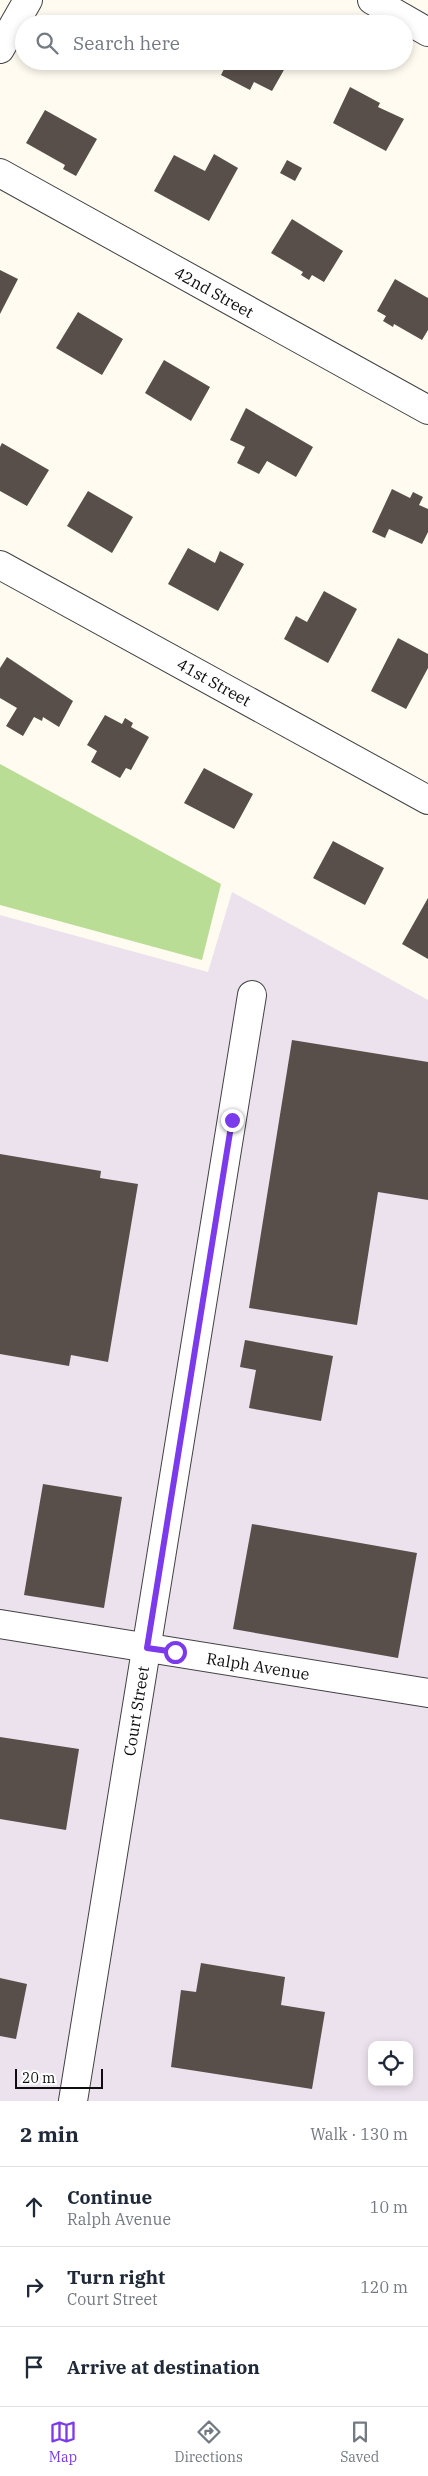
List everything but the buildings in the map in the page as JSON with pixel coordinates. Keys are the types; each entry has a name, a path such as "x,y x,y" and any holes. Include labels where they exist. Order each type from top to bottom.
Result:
{"street":[{"path":"20,15 28,0"},
{"path":"372,0 398,15"},
{"path":"0,50 15,23"},
{"path":"413,23 428,32"},
{"name":"42nd Street","path":"0,174 428,410"},
{"name":"41st Street","path":"0,564 428,800"},
{"name":"Court Street","path":"73,2101 252,995"},
{"name":"Ralph Avenue","path":"0,1624 428,1693"}],"shaded area":[{"path":"232,892 428,1000 428,2101 0,2101 0,915 208,972"}],"green space":[{"path":"0,764 221,884 202,960 0,905"}],"route":[{"path":"175,1652 147,1648 232,1120"}]}
